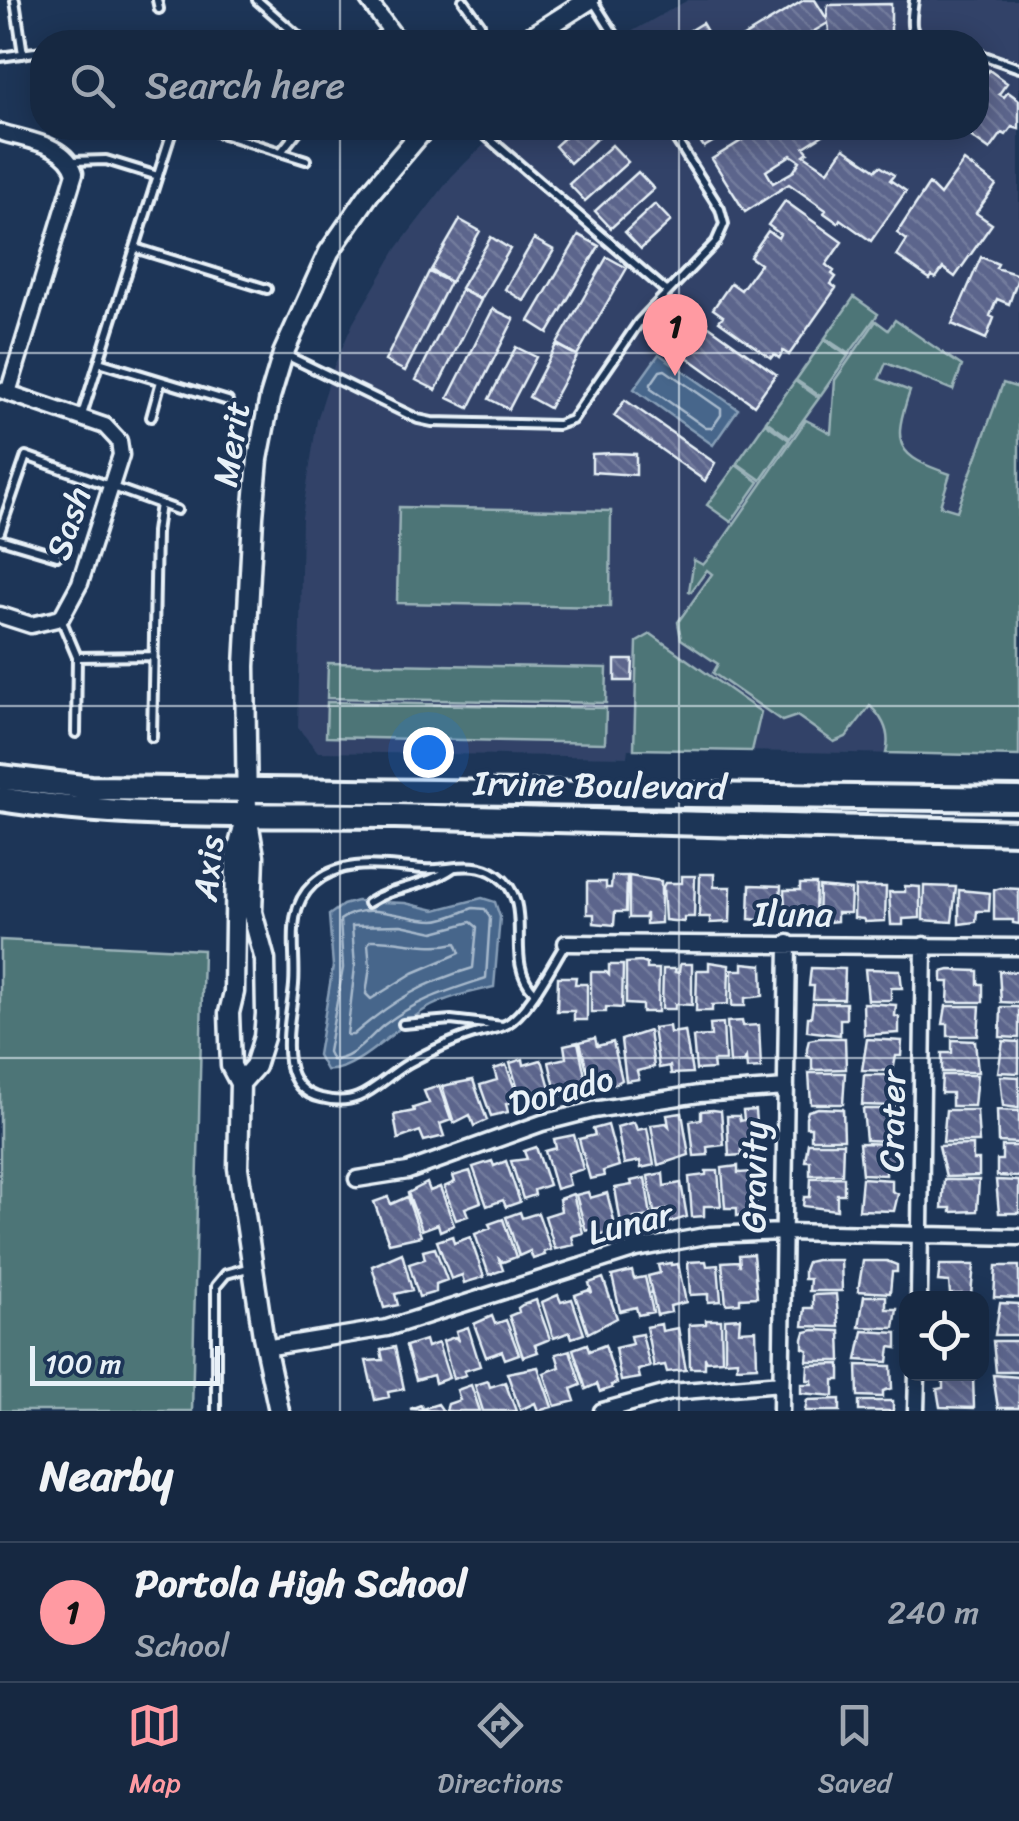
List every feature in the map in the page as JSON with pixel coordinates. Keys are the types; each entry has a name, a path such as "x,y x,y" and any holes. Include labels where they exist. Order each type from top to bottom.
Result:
{"main road":[{"name":"Irvine Boulevard","path":"0,777 90,788 1019,799"},
{"name":"Irvine Boulevard","path":"0,799 113,811 1019,832"}],"street":[{"path":"368,0 388,28"},
{"path":"542,30 591,0"},
{"path":"0,132 62,151 72,161 75,173 4,392 82,416"},
{"name":"Merit","path":"247,815 245,666 253,517 258,458 270,397 283,354 330,252 369,194 415,140"},
{"name":"Sash","path":"60,618 80,583 122,455 119,440 105,426 82,416"},
{"path":"0,615 31,625 60,618"},
{"name":"Axis","path":"247,815 236,856 230,1066 240,1083 238,1168 265,1348 279,1411"},
{"name":"Axis","path":"240,1083 252,1071 264,1037 266,994 265,960 252,912 254,856 247,815"},
{"name":"Iluna","path":"566,943 1019,947"},
{"name":"Gravity","path":"781,1411 788,943"},
{"name":"Crater","path":"918,1291 924,945"},
{"path":"234,992 266,994"},
{"name":"Dorado","path":"357,1179 408,1171 542,1123 592,1110 699,1094 786,1088"},
{"name":"Lunar","path":"265,1348 387,1328 636,1248 710,1235 784,1232 1019,1237"},
{"path":"916,1411 917,1381"},
{"path":"602,1411 634,1406 672,1392 781,1383"}],"lane":[{"path":"16,0 24,54"},
{"path":"157,0 159,9"},
{"path":"256,0 290,30"},
{"path":"463,0 480,24"},
{"path":"591,0 611,30"},
{"path":"914,0 914,30"},
{"path":"0,57 30,53"},
{"path":"989,58 1019,68"},
{"path":"82,416 169,140"},
{"path":"242,140 306,160"},
{"path":"281,152 290,140"},
{"path":"491,140 666,291"},
{"path":"283,354 432,422 558,425 577,416 628,337 666,291 716,242 724,224 720,209 676,140"},
{"path":"72,161 106,160 158,176"},
{"path":"135,248 267,289"},
{"path":"100,362 228,402"},
{"path":"150,417 162,381"},
{"path":"57,556 0,536 26,456 177,510"},
{"path":"152,737 160,504"},
{"path":"60,618 78,657 76,733"},
{"path":"78,657 152,656"},
{"path":"741,795 741,823"},
{"path":"534,992 524,982 520,968 520,910 514,894 487,869 428,870 378,865 349,866 329,873 302,898 295,914 296,962 287,1047 297,1086 309,1095 335,1101 356,1098 443,1045 504,1026 518,1016 534,992 566,943"},
{"path":"368,903 378,896 432,882 454,868"},
{"path":"403,1024 474,1021 504,1026"},
{"path":"216,1411 216,1286 226,1274 252,1266"}],"shaded area":[{"path":"688,0 1019,0 1019,756 628,749 627,757 318,752 298,728 302,517 317,420 334,366 353,323 397,248 452,176 489,140 989,140 989,30 634,30"}],"green space":[{"path":"854,297 878,314 849,354 825,338"},
{"path":"895,320 962,366 953,390 886,363 879,379 910,391 901,424 903,446 918,461 950,474 940,506 957,511 1003,383 1019,388 1019,756 886,753 885,727 870,706 846,737 834,742 797,716 782,721 713,673 718,664 681,639 678,622 712,574 707,570 689,591 694,560 703,565 718,547 806,420 831,433 835,380 876,321 888,330"},
{"path":"824,340 848,356 820,396 796,380"},
{"path":"795,381 819,398 790,438 766,421"},
{"path":"765,423 789,440 761,480 737,463"},
{"path":"736,465 759,482 731,522 707,505"},
{"path":"399,507 611,511 610,607 397,603"},
{"path":"651,634 761,712 752,751 634,749 637,642"},
{"path":"328,663 607,668 606,703 327,698"},
{"path":"327,702 606,708 605,743 326,737"},
{"path":"0,940 203,950 192,1411 0,1411"}],"water":[{"path":"659,354 738,409 713,445 634,389"},
{"path":"482,898 495,902 500,917 494,987 434,1005 363,1057 326,1070 318,1055 333,966 329,915 357,901 405,903 435,910"}],"building":[{"path":"804,0 815,0 827,19 828,5 891,4 891,30 829,30 828,23 816,30 755,30"},
{"path":"989,70 1007,83 999,94 1004,97 1008,92 1019,100 1019,129 1012,127 1006,135 1002,133 990,150 976,140 989,140"},
{"path":"562,140 595,140 570,163 555,146"},
{"path":"743,140 815,140 804,147 808,152 804,155 828,171 844,148 876,170 880,166 894,175 890,180 906,191 871,241 840,219 838,223 789,184 745,212 712,159","holes":["791,155 800,161 794,171 773,183 766,171"]},
{"path":"612,145 628,162 585,201 569,184"},
{"path":"964,161 996,185 976,213 992,224 955,277 943,268 936,278 930,279 897,256 907,240 897,233 929,184 940,195"},
{"path":"638,172 654,189 611,228 595,211"},
{"path":"785,201 842,242 826,265 834,271 836,277 831,284 836,288 789,355 783,351 779,358 774,354 771,358 719,321 723,316 713,309 731,283 741,290 760,264 750,257 768,231 778,238 780,234 768,225"},
{"path":"655,204 671,221 641,249 625,232"},
{"path":"460,220 480,231 451,282 431,270"},
{"path":"579,235 599,246 548,333 529,321"},
{"path":"491,237 510,249 481,299 461,288"},
{"path":"534,239 554,250 524,301 505,289"},
{"path":"607,257 627,268 577,355 557,344"},
{"path":"981,257 998,264 996,268 1019,275 1009,304 997,299 986,339 952,324"},
{"path":"429,272 450,282 405,371 385,361"},
{"path":"461,290 481,300 436,390 416,380"},
{"path":"493,309 514,319 469,408 448,398"},
{"path":"688,311 776,374 754,405 666,342"},
{"path":"556,345 577,356 549,408 529,397"},
{"path":"516,347 536,357 509,409 489,399"},
{"path":"625,400 715,463 705,481 614,416"},
{"path":"592,454 636,454 636,475 592,472"},
{"path":"615,660 633,660 632,681 615,681"},
{"path":"700,874 714,874 714,887 731,887 730,922 710,923 710,917 699,917"},
{"path":"612,876 627,876 626,912 615,912 614,925 594,923 594,914 587,914 587,882 606,882 606,888 611,888"},
{"path":"629,876 661,881 661,923 646,924 646,913 644,918 629,918"},
{"path":"682,876 695,876 694,917 684,917 684,922 665,920 663,887 665,883 682,883"},
{"path":"800,884 816,884 815,917 786,924 784,890 800,890"},
{"path":"750,885 781,886 779,916 769,916 769,921 749,919"},
{"path":"905,886 920,887 920,918 903,919 903,925 891,925 889,892 905,892"},
{"path":"924,886 956,887 952,922 923,920"},
{"path":"819,887 851,890 850,913 837,913 837,921 818,923"},
{"path":"855,887 886,887 885,921 854,918"},
{"path":"1019,889 1019,924 1013,920 994,920 994,890"},
{"path":"959,890 990,893 989,911 977,911 976,922 959,924"},
{"path":"641,962 647,964 647,969 659,969 658,1012 642,1012 642,1005 626,1004 626,963"},
{"path":"709,962 729,965 728,1004 712,1005 712,1011 696,1011 697,970 709,970"},
{"path":"743,963 762,965 763,996 745,998 745,1006 732,1006 732,970 743,970"},
{"path":"680,964 692,964 692,1005 675,1004 675,1009 662,1009 663,969 676,969 679,973"},
{"path":"609,965 623,965 622,1008 606,1007 606,1012 591,1012 591,972 609,975"},
{"path":"811,968 845,969 844,999 813,999 814,986 809,986"},
{"path":"865,969 900,970 902,988 891,988 891,1000 868,1000"},
{"path":"978,971 983,1002 948,1002 949,982 942,982 942,972"},
{"path":"999,971 1019,972 1019,1003 1001,1002"},
{"path":"558,977 576,977 575,984 587,984 587,1020 574,1020 574,1011 557,1011"},
{"path":"813,1003 846,1003 840,1035 807,1031"},
{"path":"863,1003 896,1005 899,1033 864,1035"},
{"path":"946,1006 980,1006 978,1036 948,1036 948,1024 943,1024"},
{"path":"1001,1007 1019,1007 1019,1038 1000,1037"},
{"path":"742,1021 743,1026 759,1025 761,1068 747,1069 746,1058 744,1062 730,1063 727,1022"},
{"path":"723,1023 725,1061 713,1061 714,1069 696,1070 693,1037 711,1036 710,1024"},
{"path":"669,1026 670,1033 685,1031 692,1073 671,1074 670,1066 659,1068 653,1028"},
{"path":"649,1031 654,1067 637,1071 639,1079 626,1081 621,1040"},
{"path":"595,1038 597,1046 613,1042 622,1080 615,1084 603,1087 601,1078 590,1082 580,1042"},
{"path":"845,1038 846,1069 812,1070 807,1048 809,1040"},
{"path":"867,1039 902,1041 901,1056 896,1056 893,1071 862,1070"},
{"path":"952,1040 975,1041 978,1072 942,1072 942,1053 952,1053"},
{"path":"1003,1041 1019,1042 1019,1073 998,1072"},
{"path":"578,1042 586,1081 575,1083 577,1092 557,1096 549,1062 566,1058 564,1045"},
{"path":"523,1059 524,1065 541,1060 552,1095 535,1103 533,1095 521,1099 510,1063"},
{"path":"506,1065 519,1100 506,1104 508,1112 491,1116 480,1085 497,1080 494,1069"},
{"path":"809,1073 845,1073 843,1104 811,1104"},
{"path":"864,1075 894,1075 893,1087 900,1087 896,1106 862,1105"},
{"path":"942,1075 977,1075 974,1106 952,1106 952,1093 941,1093"},
{"path":"1000,1076 1019,1077 1019,1108 1003,1106"},
{"path":"473,1080 487,1120 474,1126 470,1115 454,1123 442,1086"},
{"path":"439,1086 451,1120 440,1124 444,1136 424,1141 420,1131 398,1139 394,1115 429,1103 424,1091"},
{"path":"843,1109 844,1139 811,1139 806,1118 808,1111"},
{"path":"863,1109 898,1109 899,1126 889,1128 888,1141 866,1140"},
{"path":"755,1110 758,1149 741,1150 742,1155 729,1156 727,1116 739,1116 740,1121 744,1120 743,1111"},
{"path":"946,1110 977,1110 979,1142 943,1142"},
{"path":"997,1110 1019,1111 1019,1143 998,1142"},
{"path":"701,1111 721,1111 724,1145 707,1147 708,1155 694,1156 690,1121 701,1119"},
{"path":"682,1113 689,1155 658,1165 651,1125 669,1126 667,1115"},
{"path":"634,1122 637,1130 647,1128 654,1165 641,1168 640,1161 624,1164 617,1127"},
{"path":"608,1125 619,1166 590,1179 579,1139 595,1135 593,1129"},
{"path":"574,1135 583,1169 567,1174 570,1185 556,1189 545,1151 556,1148 554,1139"},
{"path":"808,1143 843,1143 842,1174 810,1175 810,1161 805,1161"},
{"path":"859,1143 893,1144 892,1156 898,1156 898,1165 886,1169 886,1175 862,1174"},
{"path":"973,1145 973,1160 979,1160 979,1176 946,1177 939,1146"},
{"path":"1002,1146 1019,1146 1019,1177 997,1176"},
{"path":"536,1147 549,1185 523,1199 511,1161 527,1159 524,1151"},
{"path":"492,1161 494,1166 506,1161 520,1202 506,1207 503,1200 487,1206 473,1167"},
{"path":"738,1166 738,1173 754,1172 757,1211 737,1216 737,1208 725,1208 722,1168"},
{"path":"470,1171 481,1202 465,1208 468,1216 456,1220 444,1187 455,1182 453,1176"},
{"path":"706,1171 718,1171 721,1206 704,1206 704,1216 692,1217 689,1177 706,1175"},
{"path":"663,1173 664,1186 681,1183 687,1217 668,1223 665,1210 654,1212 648,1176"},
{"path":"844,1177 844,1194 837,1194 837,1210 803,1206 804,1197 810,1197 811,1178"},
{"path":"645,1178 651,1216 634,1218 636,1229 622,1230 615,1188"},
{"path":"862,1178 892,1180 892,1191 898,1194 894,1211 859,1210"},
{"path":"944,1180 979,1180 977,1211 951,1212 951,1208 942,1208"},
{"path":"996,1180 1019,1181 1019,1213 999,1213"},
{"path":"427,1183 430,1191 440,1187 454,1225 440,1231 438,1224 422,1230 408,1193"},
{"path":"588,1192 590,1198 607,1193 616,1229 600,1236 596,1228 586,1231 576,1195"},
{"path":"573,1194 583,1233 572,1236 574,1245 555,1249 545,1216 561,1211 559,1199"},
{"path":"388,1197 391,1204 407,1197 421,1236 389,1243 374,1202"},
{"path":"520,1212 522,1218 538,1213 551,1250 545,1255 533,1259 530,1251 519,1256 506,1217"},
{"path":"503,1219 516,1257 503,1262 499,1259 503,1270 489,1275 475,1234"},
{"path":"452,1236 454,1243 470,1237 484,1277 464,1283 462,1275 451,1279 437,1241"},
{"path":"435,1248 447,1280 436,1284 436,1292 419,1297 409,1264 425,1259 423,1251"},
{"path":"402,1253 412,1290 395,1294 398,1305 384,1308 372,1266"},
{"path":"753,1254 757,1297 726,1304 722,1262 738,1261 740,1266 739,1255"},
{"path":"841,1260 842,1291 809,1291 810,1279 804,1279 804,1270 807,1262"},
{"path":"706,1261 707,1266 718,1265 721,1301 708,1302 708,1294 690,1295 688,1262"},
{"path":"863,1261 897,1265 897,1272 892,1272 890,1293 858,1291"},
{"path":"678,1264 686,1302 657,1315 648,1276 660,1273 658,1265"},
{"path":"940,1265 974,1265 971,1291 950,1291 949,1282 938,1281"},
{"path":"996,1266 1019,1266 1019,1298 994,1297"},
{"path":"632,1271 634,1279 645,1277 653,1312 638,1315 636,1307 620,1311 612,1276"},
{"path":"603,1278 617,1318 588,1333 575,1295 589,1290 592,1293 589,1283"},
{"path":"836,1294 839,1327 803,1326 805,1308 813,1308 813,1295"},
{"path":"558,1295 561,1302 572,1299 584,1334 572,1338 570,1332 554,1338 542,1302"},
{"path":"864,1296 886,1296 886,1309 897,1309 894,1328 859,1327"},
{"path":"536,1300 550,1339 535,1345 538,1352 523,1357 509,1316"},
{"path":"1000,1303 1019,1304 1019,1335 995,1335"},
{"path":"492,1316 495,1324 506,1320 519,1354 505,1359 502,1351 486,1357 474,1324"},
{"path":"740,1318 739,1331 756,1330 757,1366 737,1367 737,1360 725,1361 725,1319"},
{"path":"706,1320 721,1320 722,1360 707,1361 705,1357 705,1368 690,1368 689,1325 706,1324"},
{"path":"661,1324 662,1331 678,1328 686,1370 667,1372 665,1365 654,1367 646,1327"},
{"path":"468,1327 480,1366 453,1379 443,1341 455,1337 459,1341 456,1331"},
{"path":"840,1331 841,1361 807,1361 803,1339 805,1332"},
{"path":"863,1331 897,1333 897,1348 890,1347 888,1362 857,1360"},
{"path":"642,1334 650,1367 638,1370 640,1378 621,1381 615,1348 632,1344 630,1336"},
{"path":"425,1340 427,1347 438,1343 449,1378 435,1383 433,1375 416,1380 406,1346"},
{"path":"993,1341 1019,1341 1019,1372 996,1372"},
{"path":"587,1344 589,1351 605,1345 617,1383 612,1388 600,1392 597,1384 586,1389 573,1349"},
{"path":"395,1347 404,1389 375,1400 366,1361 383,1360 381,1350"},
{"path":"570,1350 581,1385 571,1389 575,1401 555,1406 544,1373 560,1367 556,1354"},
{"path":"840,1364 834,1396 801,1393 801,1384 812,1384 812,1380 807,1380 808,1365"},
{"path":"857,1365 891,1366 892,1388 883,1391 883,1397 858,1396"},
{"path":"538,1367 552,1407 538,1411 535,1403 520,1410 507,1373"},
{"path":"993,1375 1019,1377 1019,1408 998,1408"},
{"path":"488,1381 490,1387 505,1382 516,1411 483,1411 475,1385"},
{"path":"943,1381 973,1381 974,1408 940,1407 937,1389 943,1388"},
{"path":"471,1385 480,1411 446,1411 448,1404 460,1400 457,1390"},
{"path":"840,1399 840,1411 805,1411 807,1400"},
{"path":"859,1401 893,1401 893,1411 859,1411"},
{"path":"438,1404 443,1411 410,1409 421,1405 422,1409"}],"place":[{"name":"Portola High School","path":"675,376"}]}
